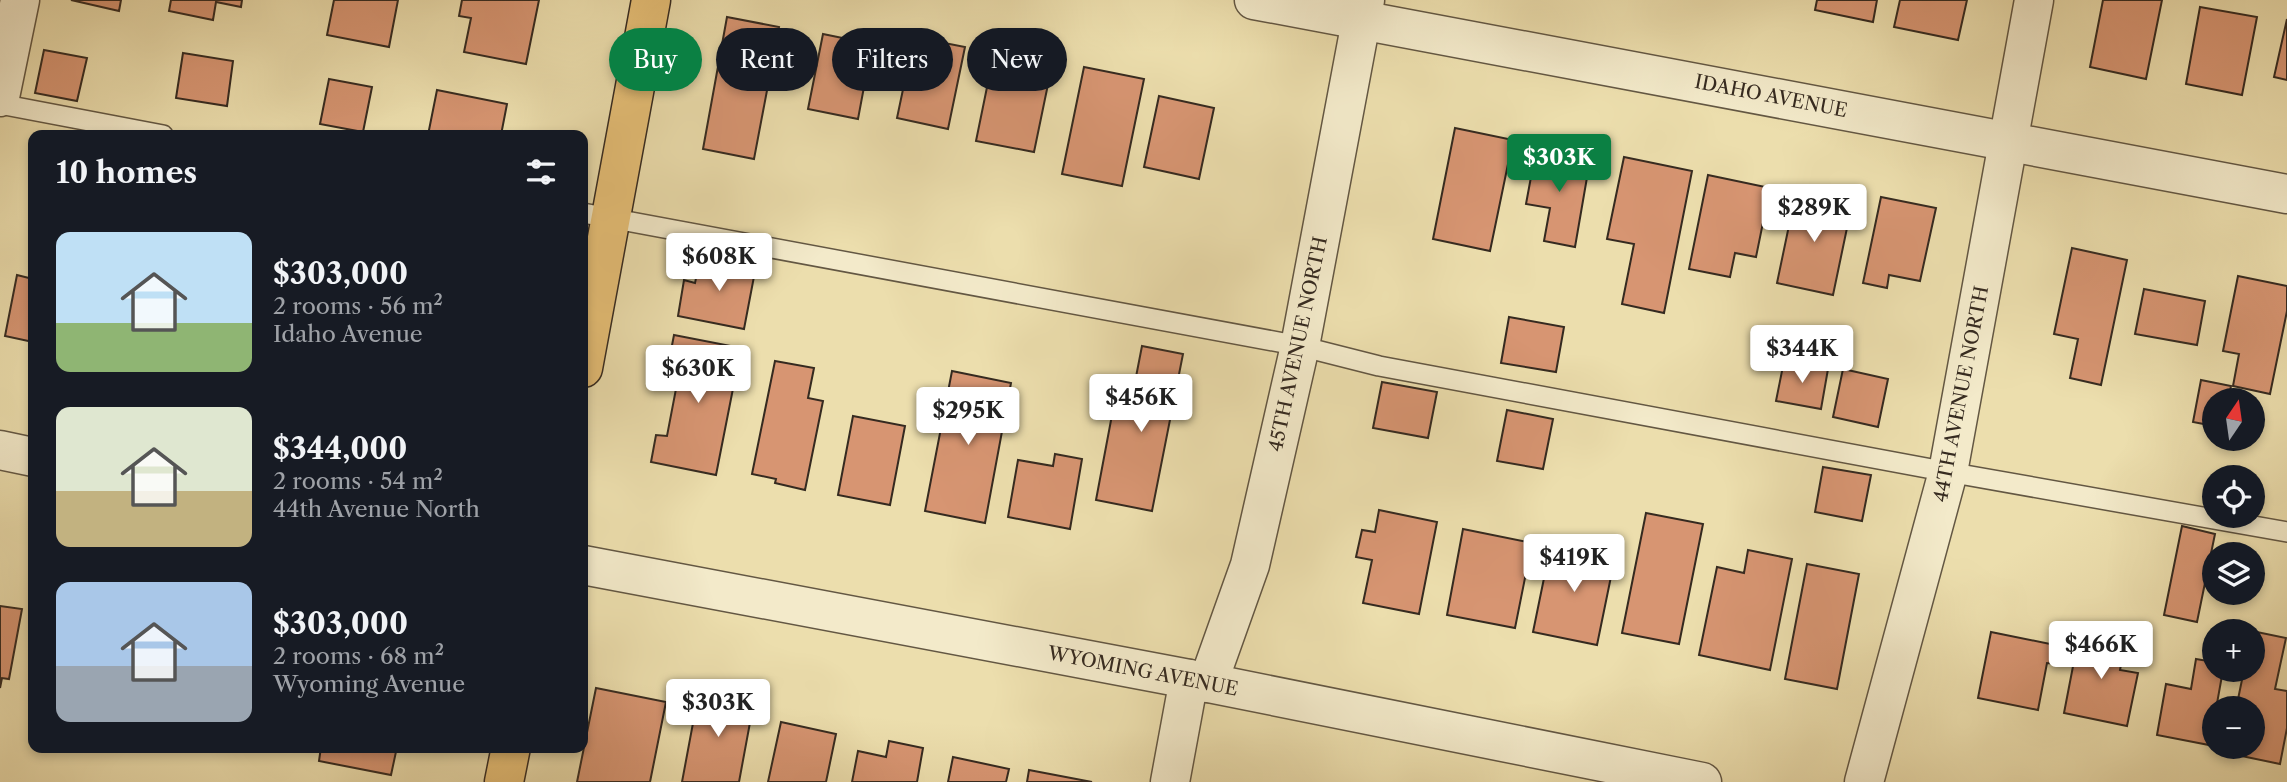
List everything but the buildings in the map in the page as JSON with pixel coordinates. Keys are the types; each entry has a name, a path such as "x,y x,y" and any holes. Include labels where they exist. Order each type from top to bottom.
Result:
{"main road":[{"path":"588,314 597,216 651,0"},
{"path":"504,782 510,753"}],"street":[{"path":"0,97 20,0"},
{"name":"IDAHO AVENUE","path":"1254,0 1364,10 2287,194"},
{"name":"44TH AVENUE NORTH","path":"1864,782 1948,472 2034,0"},
{"name":"45TH AVENUE NORTH","path":"1170,782 1198,681 1250,565 1300,346 1364,10"},
{"path":"0,450 28,456"},
{"name":"WYOMING AVENUE","path":"588,566 1198,681 1702,782"}],"lane":[{"path":"0,104 137,130"},
{"path":"597,216 1300,346 1379,366 2287,532"}]}
